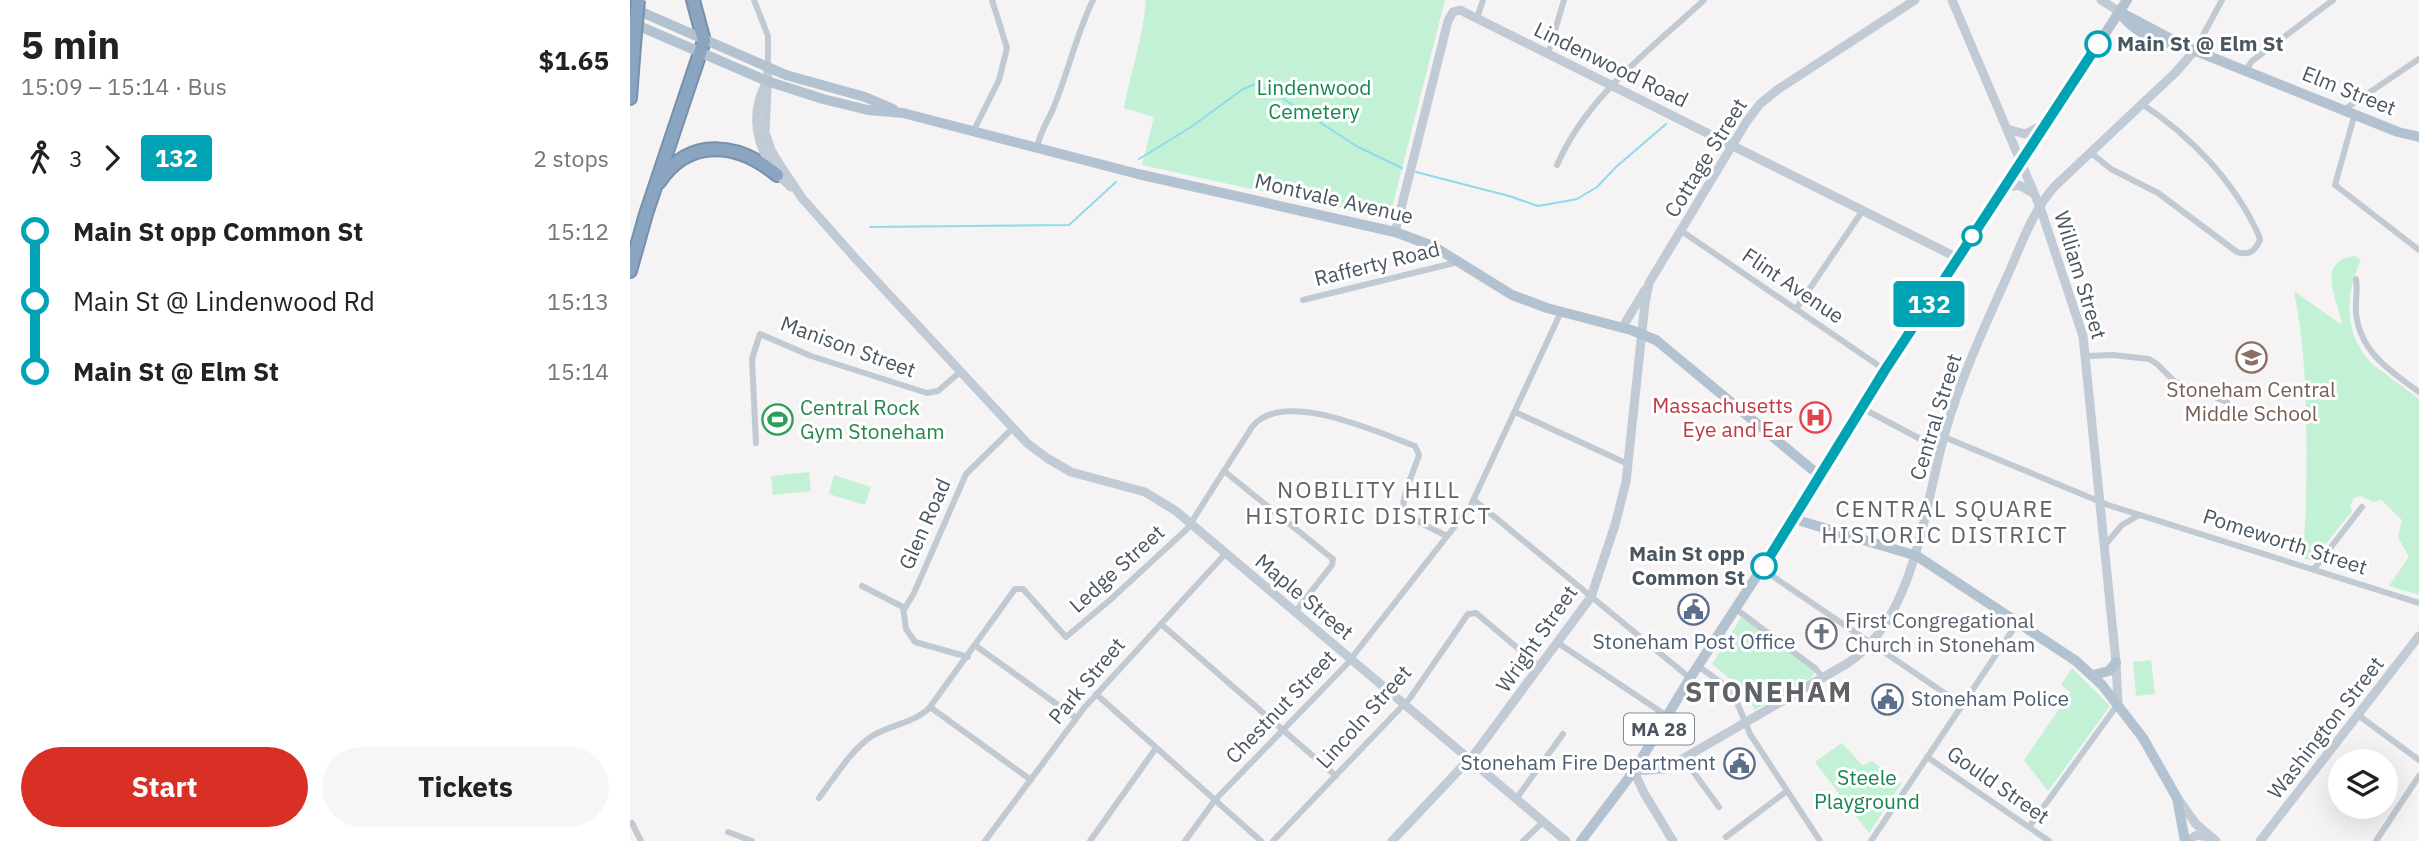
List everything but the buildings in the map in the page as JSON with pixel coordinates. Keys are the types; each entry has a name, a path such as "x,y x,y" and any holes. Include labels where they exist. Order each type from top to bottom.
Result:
{"highway":[{"path":"630,98 638,0"},
{"path":"630,271 702,47 693,0"},
{"path":"652,198 660,180 672,167 689,156 706,150 722,149 743,153 757,159 777,175"}],"main road":[{"name":"MA 28","path":"1581,841 1634,771 1885,370 2127,0"},
{"name":"Montvale Avenue","path":"630,7 767,81 860,108 903,113"},
{"name":"Elm Street","path":"2120,12 2191,48 2398,132 2419,137"},
{"name":"Montvale Avenue","path":"630,22 865,97 903,113 1037,149 1422,240 1508,293 1561,312 1642,334 1669,349 1820,476"},
{"path":"1794,519 1917,556 2066,654 2093,675 2143,738 2177,798 2186,841"},
{"path":"2093,675 2109,671 2116,662"}],"street":[{"path":"754,0 768,36 768,68"},
{"path":"974,132 999,80 1007,48 992,0"},
{"path":"1037,149 1039,135 1052,110 1093,0"},
{"path":"1478,18 1483,0"},
{"path":"1548,54 1564,0"},
{"path":"1557,165 1577,127 1611,85 1704,0"},
{"name":"Cottage Street","path":"1622,328 1750,116 1768,97 1915,0"},
{"name":"William Street","path":"1952,0 2040,207 2080,326 2086,356 2118,704"},
{"name":"Elm Street","path":"2101,0 2120,12"},
{"name":"Central Street","path":"1634,771 1663,770 1684,759 1854,660 1871,644 1891,612 1917,556 1944,437 1956,397 2040,207 2054,186 2182,66 2222,0"},
{"path":"2246,70 2251,62 2333,0"},
{"name":"Lindenwood Road","path":"1395,232 1448,18 1452,12 1458,10 1958,258"},
{"path":"2419,59 2350,111 2335,186 2419,250"},
{"name":"Maple Street","path":"768,68 764,125 766,139 775,158 802,198"},
{"name":"Maple Street","path":"767,81 758,106 757,133 764,154 777,175 802,198 960,372 1035,449 1056,464 1085,477 1151,494 1192,524 1566,841"},
{"path":"2090,152 2111,169 2158,193 2237,252 2247,254 2255,250 2259,236 2230,187 2189,142 2142,104"},
{"path":"2007,129 2025,134 2045,124"},
{"path":"2003,188 2011,184 2022,185 2036,197"},
{"path":"1796,309 1863,210"},
{"name":"Flint Avenue","path":"1681,230 1885,370"},
{"name":"Rafferty Road","path":"1303,300 1459,262"},
{"path":"2356,279 2357,320 2368,348 2381,363 2419,392"},
{"name":"Cottage Street","path":"1642,334 1649,283"},
{"name":"Chestnut Street","path":"1185,841 1215,800 1351,659 1474,500 1561,312"},
{"name":"Manison Street","path":"756,443 752,359 760,334 811,356 927,393 938,391 960,372"},
{"name":"Wright Street","path":"1392,841 1470,760 1591,597 1624,492 1642,334"},
{"path":"2086,356 2113,355 2149,359 2175,382 2228,402"},
{"path":"1862,408 1941,450"},
{"name":"Ledge Street","path":"976,646 1018,587 1029,595 1065,637 1111,600 1192,524 1252,427 1265,415 1275,412 1301,411 1328,416 1417,447 1419,456 1403,501 1404,508 1409,514 1447,536"},
{"path":"1515,412 1628,464"},
{"name":"Glen Road","path":"905,608 966,474 1013,428"},
{"name":"Pomeworth Street","path":"1944,437 2100,502 2419,603"},
{"path":"1224,471 1333,559 1332,565 1295,612"},
{"path":"1474,500 1690,678"},
{"path":"2314,569 2362,507"},
{"path":"2105,545 2122,525 2139,515"},
{"name":"Park Street","path":"985,841 1096,694 1226,554"},
{"path":"1762,569 1962,705"},
{"path":"862,586 905,608 906,629 915,642 968,657"},
{"path":"1736,609 1816,669 1823,678"},
{"name":"Lincoln Street","path":"1273,841 1404,705 1469,613 1476,613 1540,667"},
{"path":"1871,841 2018,622"},
{"path":"1161,624 1336,776"},
{"name":"Washington Street","path":"2260,841 2419,636"},
{"path":"1558,643 1667,716"},
{"path":"819,798 862,744 877,733 924,713 976,646 1076,718"},
{"path":"1698,666 1718,681 1740,705 1750,734 1820,841"},
{"path":"1096,694 1261,841"},
{"path":"2029,827 2118,704"},
{"path":"930,707 1031,780"},
{"path":"2358,715 2419,760"},
{"path":"1516,799 1563,734"},
{"path":"1090,841 1156,748"},
{"name":"Gould Street","path":"1927,757 2049,841"},
{"path":"1684,759 1719,807"},
{"path":"1634,771 1673,841"},
{"path":"2376,841 2419,776"},
{"path":"1726,837 1787,791"},
{"path":"2177,798 2196,824 2215,840"},
{"path":"1523,841 1543,822"},
{"path":"632,823 641,841"},
{"path":"728,832 752,841"},
{"path":"2186,841 2199,835 2215,840"}],"green space":[{"name":"Lindenwood Cemetery","path":"1146,0 1445,0 1389,219 1142,165 1154,117 1124,108 1140,41"},
{"path":"2355,256 2361,260 2350,300 2356,340 2372,364 2419,399 2419,595 2389,586 2409,557 2398,537 2402,520 2381,500 2373,502 2361,496 2354,498 2350,506 2352,511 2312,561 2303,558 2306,397 2294,291 2342,325 2332,273 2335,265 2343,259"},
{"path":"809,472 811,491 773,495 771,476"},
{"path":"834,475 871,487 865,505 829,494"},
{"path":"1742,616 1815,672 1811,678 1755,710 1743,689 1712,664"},
{"path":"2151,660 2155,694 2136,696 2133,662"},
{"path":"2072,668 2110,706 2048,791 2024,760 2071,692 2061,685"},
{"name":"Steele Playground","path":"1842,743 1862,765 1872,761 1901,784 1869,833 1815,762"}],"waterway":[{"path":"1139,159 1191,127 1243,89 1256,84 1358,147 1402,168"},
{"path":"1416,172 1538,206 1577,199 1597,187 1666,124"},
{"path":"870,227 1069,225 1116,182"}],"bus line":[{"name":"132","path":"1764,566 1885,370 2098,44"}],"place":[{"name":"Main St @ Elm St","path":"2098,44"},
{"name":"Stoneham Central Middle School","path":"2251,358"},
{"name":"Massachusetts Eye and Ear","path":"1816,418"},
{"name":"Central Rock Gym Stoneham","path":"777,420"},
{"name":"Main St opp Common St","path":"1764,566"},
{"name":"Stoneham Post Office","path":"1694,610"},
{"name":"First Congregational Church in Stoneham","path":"1822,633"},
{"name":"Stoneham Police","path":"1888,699"},
{"name":"Stoneham Fire Department","path":"1739,763"}],"district":[{"name":"NOBILITY HILL HISTORIC DISTRICT","path":"1369,503"},
{"name":"CENTRAL SQUARE HISTORIC DISTRICT","path":"1945,522"},
{"name":"STONEHAM","path":"1769,692"}]}
